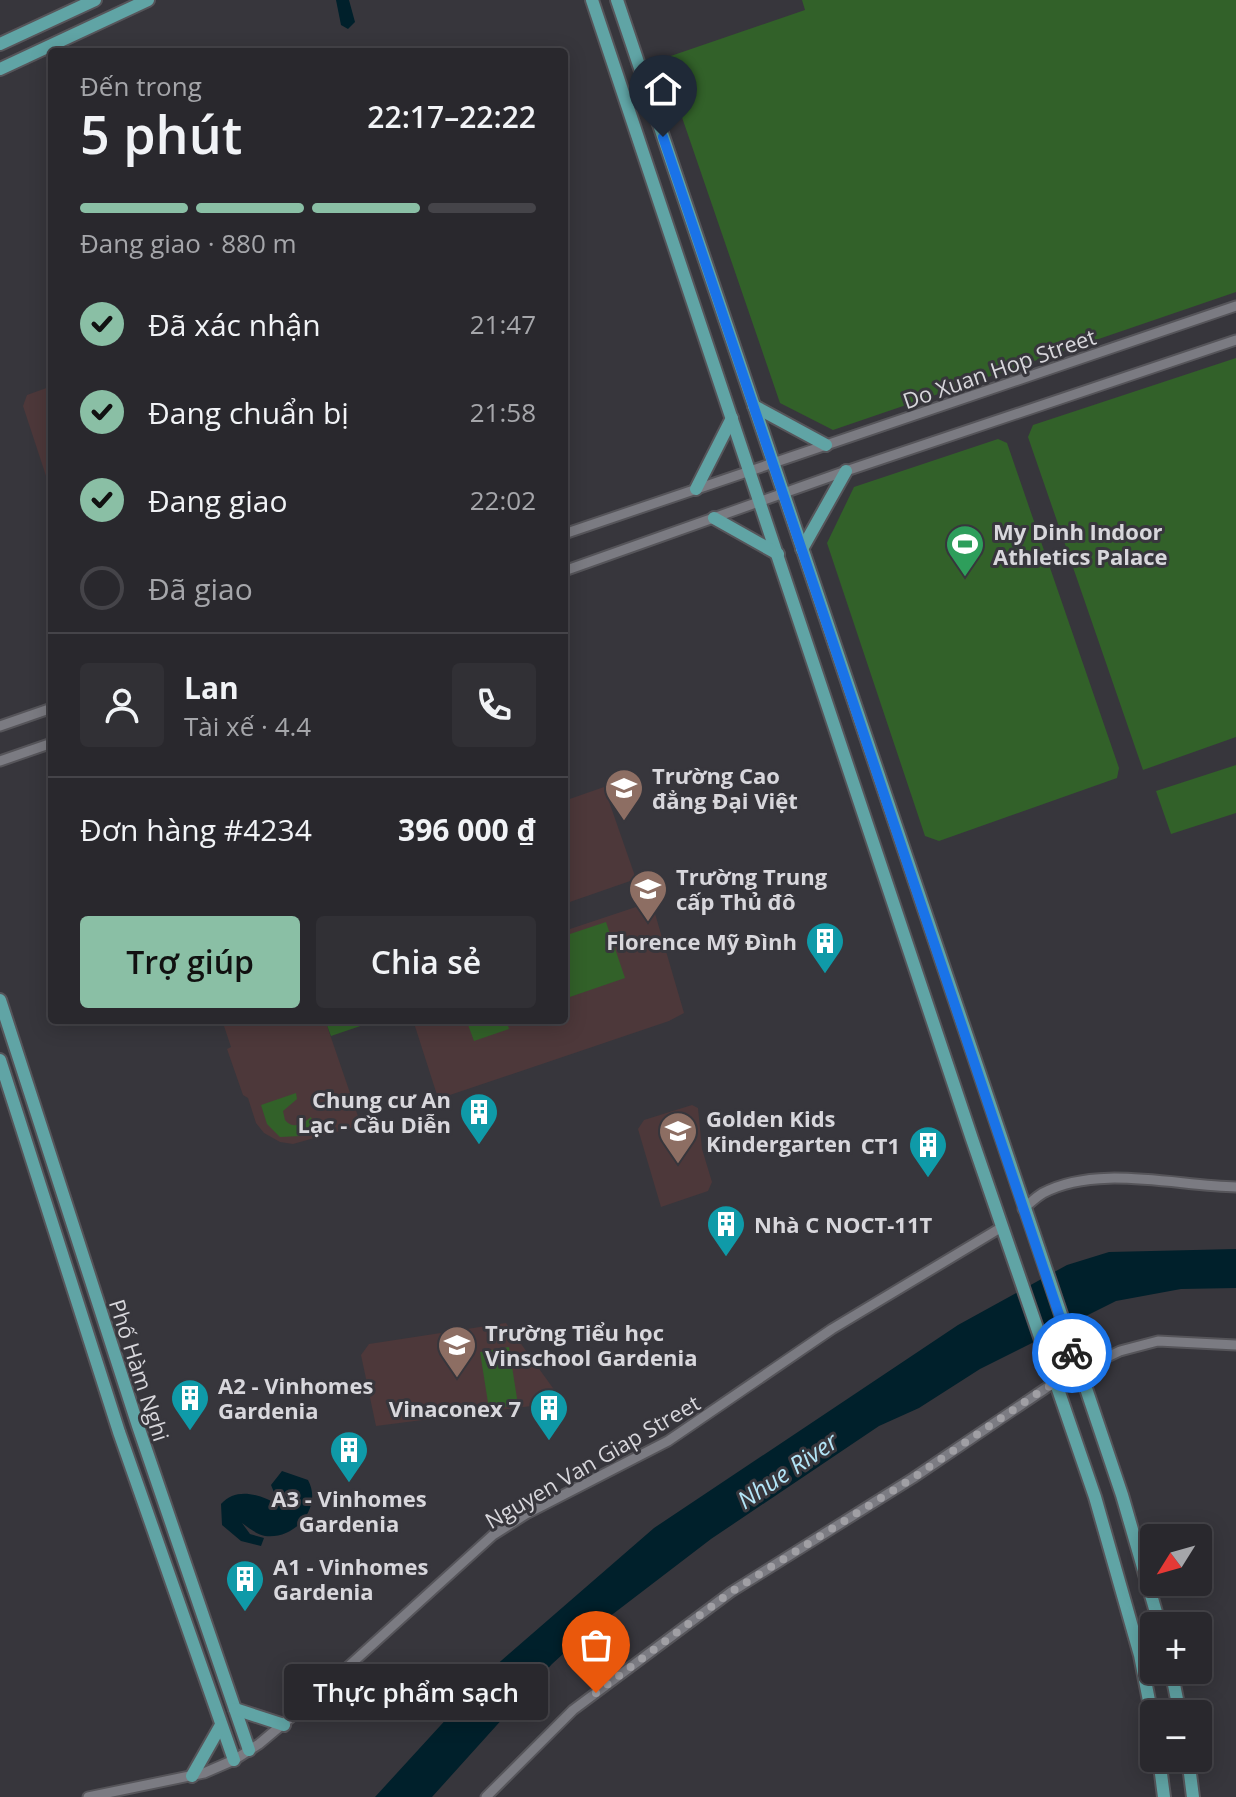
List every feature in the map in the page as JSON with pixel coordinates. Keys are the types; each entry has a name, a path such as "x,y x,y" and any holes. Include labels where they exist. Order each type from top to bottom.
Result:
{"main road":[{"path":"0,44 95,0"},
{"path":"0,69 148,0"},
{"path":"592,0 1095,1497 1140,1655 1149,1700"},
{"path":"617,0 1122,1495 1156,1612"},
{"path":"754,406 826,445"},
{"path":"696,489 732,418"},
{"path":"802,549 846,471"},
{"path":"714,518 778,554"},
{"path":"884,875 908,867"},
{"name":"Phố Hàm Nghi","path":"0,1000 114,1355 249,1750"},
{"name":"Phố Hàm Nghi","path":"0,1060 115,1419 234,1760"},
{"path":"235,1709 284,1725"},
{"path":"192,1776 221,1725"},
{"path":"1161,1772 1164,1797"},
{"path":"1190,1772 1193,1797"}],"street":[{"name":"Do Xuan Hop Street","path":"568,533 1236,306"},
{"path":"568,570 846,471 1236,340"},
{"path":"0,726 48,709"},
{"path":"0,761 48,744"},
{"path":"1023,1209 1040,1194 1058,1187 1113,1178 1236,1187"},
{"name":"Nguyen Van Giap Street","path":"88,1797 192,1776 234,1760 284,1725 493,1535 526,1514 702,1420 832,1329 1002,1227"},
{"path":"486,1797 573,1710 731,1592 913,1478 1055,1382 1120,1351 1158,1341 1236,1345"}],"shaded area":[{"path":"48,387 48,482 23,406 27,395"},
{"path":"604,787 636,879 568,903 568,800"},
{"path":"648,903 654,910 684,1013 669,1021 444,1097 437,1095 414,1024 568,1024 568,930"},
{"path":"223,1024 326,1024 361,1125 293,1144 280,1142 264,1133 256,1123 248,1098 243,1095 227,1049 231,1047"},
{"name":"Golden Kids Kindergarten","path":"692,1105 698,1108 702,1149 712,1182 708,1191 661,1207 638,1129 644,1120"},
{"name":"Trường Tiểu học Vinschool Gardenia","path":"506,1323 563,1402 376,1426 361,1355 369,1344"}],"green space":[{"path":"802,0 1236,0 1236,292 833,430 780,403 662,59 805,10"},
{"path":"1236,358 1236,737 1143,770 1028,437 1033,425"},
{"path":"998,439 1007,443 1119,768 1117,778 939,841 925,836 827,543 854,487"},
{"path":"1236,765 1236,813 1171,834 1156,791"},
{"path":"606,922 625,978 568,998 568,935"},
{"path":"326,1024 366,1024 331,1036"},
{"path":"468,1024 507,1024 509,1029 474,1041"},
{"path":"296,1093 297,1099 283,1111 285,1120 295,1125 311,1117 315,1131 301,1136 280,1137 267,1124 261,1105"},
{"path":"509,1347 518,1405 489,1409 480,1352"}],"water":[{"path":"336,0 349,0 355,22 348,29 341,25"},
{"name":"Nhue River","path":"1236,1249 1236,1288 1181,1289 1116,1301 980,1369 919,1408 879,1426 711,1539 575,1643 552,1664 432,1797 375,1797 494,1667 654,1528 958,1325 1067,1265 1109,1252"},
{"path":"282,1471 308,1480 312,1490 309,1511 296,1527 276,1536 262,1535 242,1523 250,1534 264,1538 261,1546 241,1541 222,1525 221,1504 234,1495 249,1494 279,1505 283,1502 276,1497 271,1485"}],"way so far":[{"path":"596,1693 731,1592 1078,1370 1072,1353"}],"place":[{"name":"My Dinh Indoor Athletics Palace","path":"965,578"},
{"name":"Trường Cao đẳng Đại Việt","path":"624,822"},
{"name":"Trường Trung cấp Thủ đô","path":"648,923"},
{"name":"Florence Mỹ Đình","path":"825,975"},
{"name":"Chung cư An Lạc - Cầu Diễn","path":"479,1146"},
{"name":"Golden Kids Kindergarten","path":"678,1165"},
{"name":"CT1","path":"928,1179"},
{"name":"Nhà C NOCT-11T","path":"726,1258"},
{"name":"Trường Tiểu học Vinschool Gardenia","path":"457,1379"},
{"name":"A2 - Vinhomes Gardenia","path":"190,1432"},
{"name":"Vinaconex 7","path":"549,1442"},
{"name":"A3 - Vinhomes Gardenia","path":"349,1484"},
{"name":"A1 - Vinhomes Gardenia","path":"245,1613"},
{"name":"Thực phẩm sạch","path":"596,1693"}],"route":[{"path":"663,137 1072,1353"}]}
